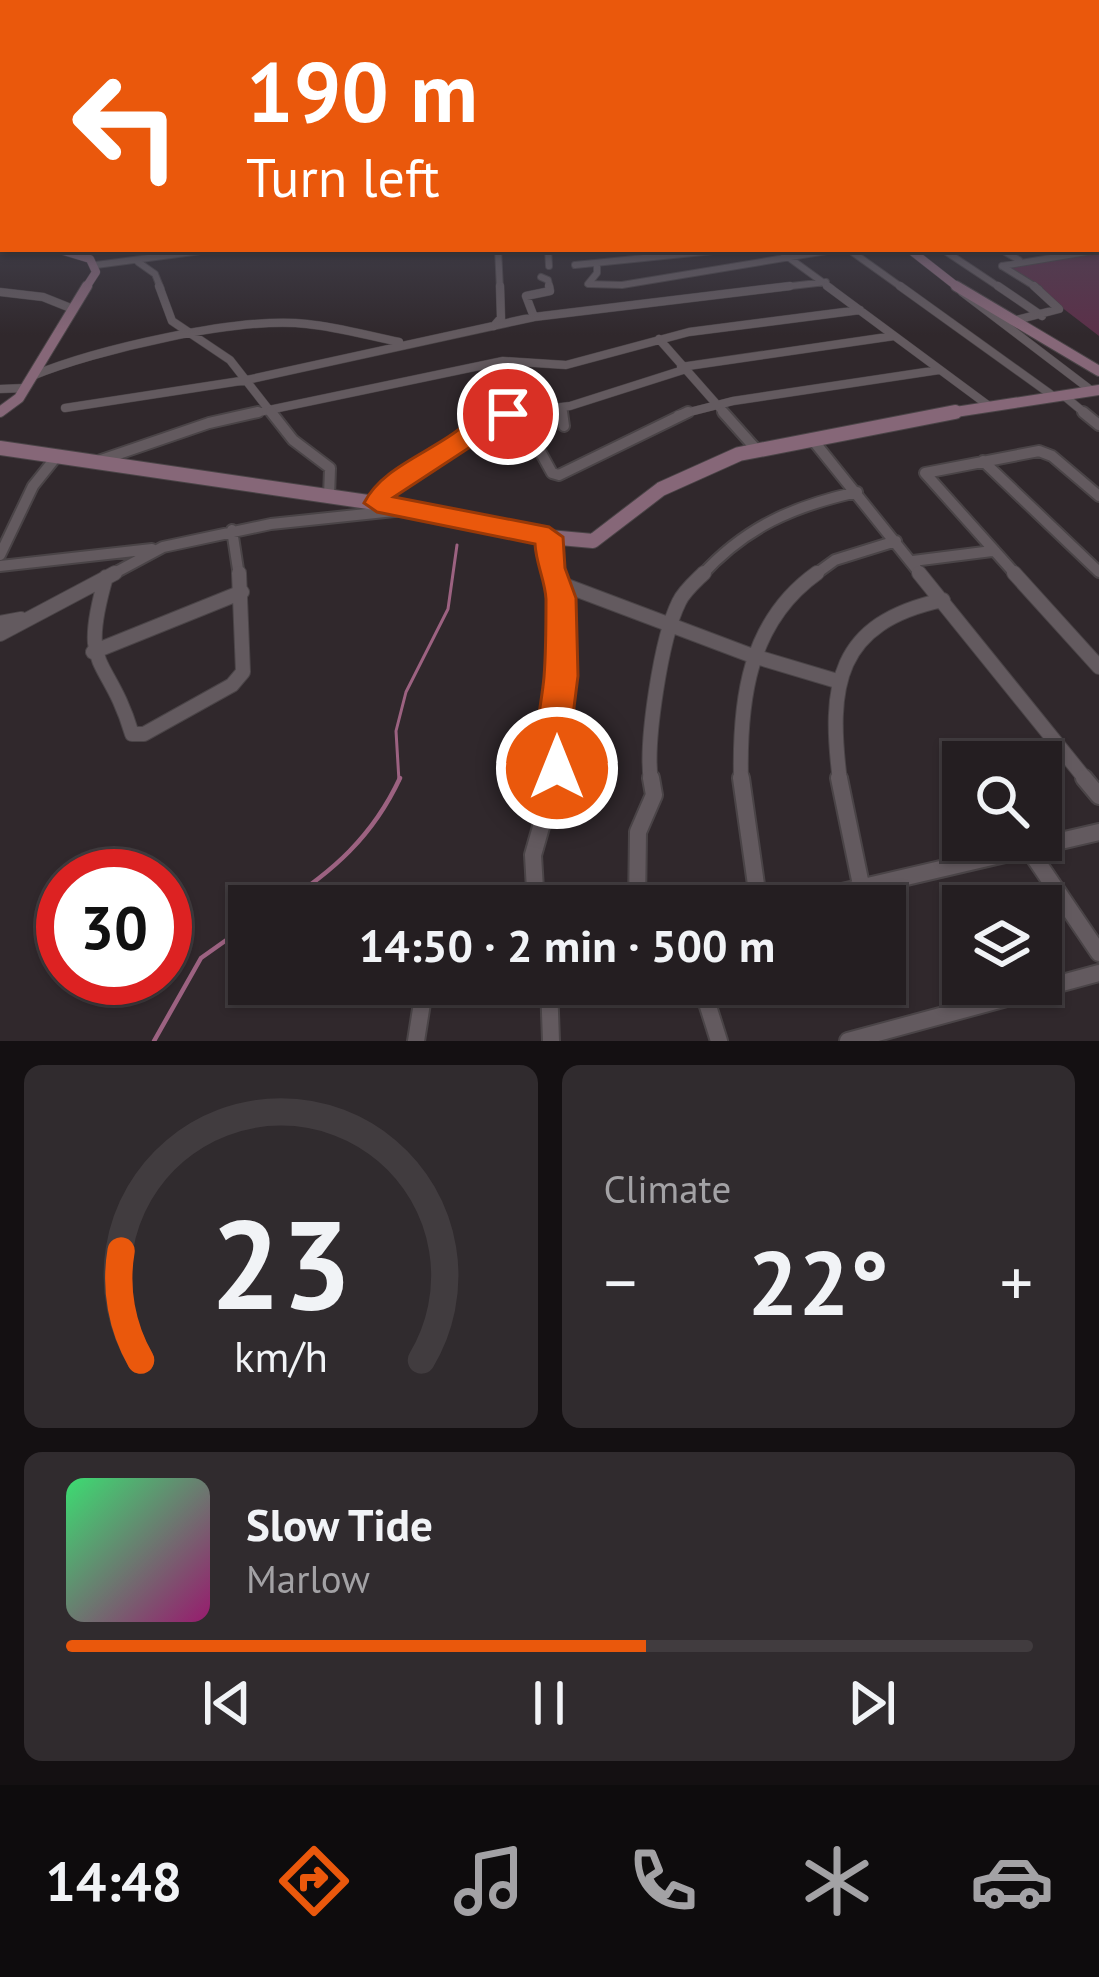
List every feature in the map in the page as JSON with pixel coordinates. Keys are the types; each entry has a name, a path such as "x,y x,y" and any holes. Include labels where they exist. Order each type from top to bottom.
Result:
{"street":[{"path":"62,252 95,271 199,252"},
{"path":"494,326 501,318 498,252"},
{"path":"548,252 549,266"},
{"path":"602,252 601,264 588,284 622,285 816,252"},
{"path":"574,265 707,252"},
{"path":"781,252 989,406"},
{"path":"852,252 1099,425"},
{"path":"913,252 1095,393"},
{"path":"946,252 1042,316"},
{"path":"1005,252 1019,260"},
{"path":"1059,252 1063,254"},
{"path":"1013,322 1056,313 1058,305 1002,266 1073,252"},
{"path":"138,262 155,274 169,317 225,355 300,448 330,468 329,497"},
{"path":"0,412 29,382 95,271"},
{"path":"534,317 526,296 550,291 548,280 542,277"},
{"path":"64,408 247,380 534,317 826,282"},
{"path":"962,291 1099,371"},
{"path":"0,292 44,297 73,309"},
{"path":"96,463 172,434 270,408 503,361 572,364 659,339 860,310"},
{"path":"0,389 29,382 85,354 299,323 335,332 370,333 402,344"},
{"path":"377,503 383,492 472,435 486,416 561,407 682,368 894,336"},
{"path":"659,339 713,406 756,449"},
{"path":"541,453 551,473 560,475 597,460 658,422 713,406 939,370"},
{"path":"0,448 416,509 549,537 598,539 661,489 756,449 989,406 1095,393"},
{"path":"561,407 564,426"},
{"path":"812,439 1099,796"},
{"path":"1099,496 1046,453 928,470 925,477 1099,667"},
{"path":"0,555 33,486 57,456"},
{"path":"983,460 1099,572"},
{"path":"637,885 638,832 654,795 647,757 654,742 655,691 685,591 747,533 803,504 857,492"},
{"path":"0,566 163,548 232,530 416,509"},
{"path":"106,577 94,625 93,652 127,714 132,734 144,734 239,679 244,665 242,592 232,530"},
{"path":"535,885 533,854 557,768 554,731 561,676 560,583 551,570 549,537"},
{"path":"756,885 739,784 750,655 770,614 803,581 840,557 896,541"},
{"path":"0,634 163,548"},
{"path":"913,561 992,551"},
{"path":"560,583 750,655 838,681"},
{"path":"93,652 242,592"},
{"path":"944,600 890,618 868,638 838,681 844,819 862,885 981,861"},
{"path":"0,623 36,615"},
{"path":"1062,842 1099,832"},
{"path":"1037,861 1099,953"},
{"path":"848,1041 1099,974"},
{"path":"416,1041 422,1005"},
{"path":"550,1005 551,1041"},
{"path":"708,1005 719,1041"}],"shaded area":[{"path":"1099,252 1099,336 1008,266"}],"waterway":[{"path":"399,780 396,731 406,692 448,609 457,545"},
{"path":"310,885 364,835 399,780"},
{"path":"154,1041 201,958 228,939"}],"route":[{"path":"508,414 486,416 472,435 383,492 377,503 549,537 548,556 561,598 561,676 554,731 557,768"}]}
